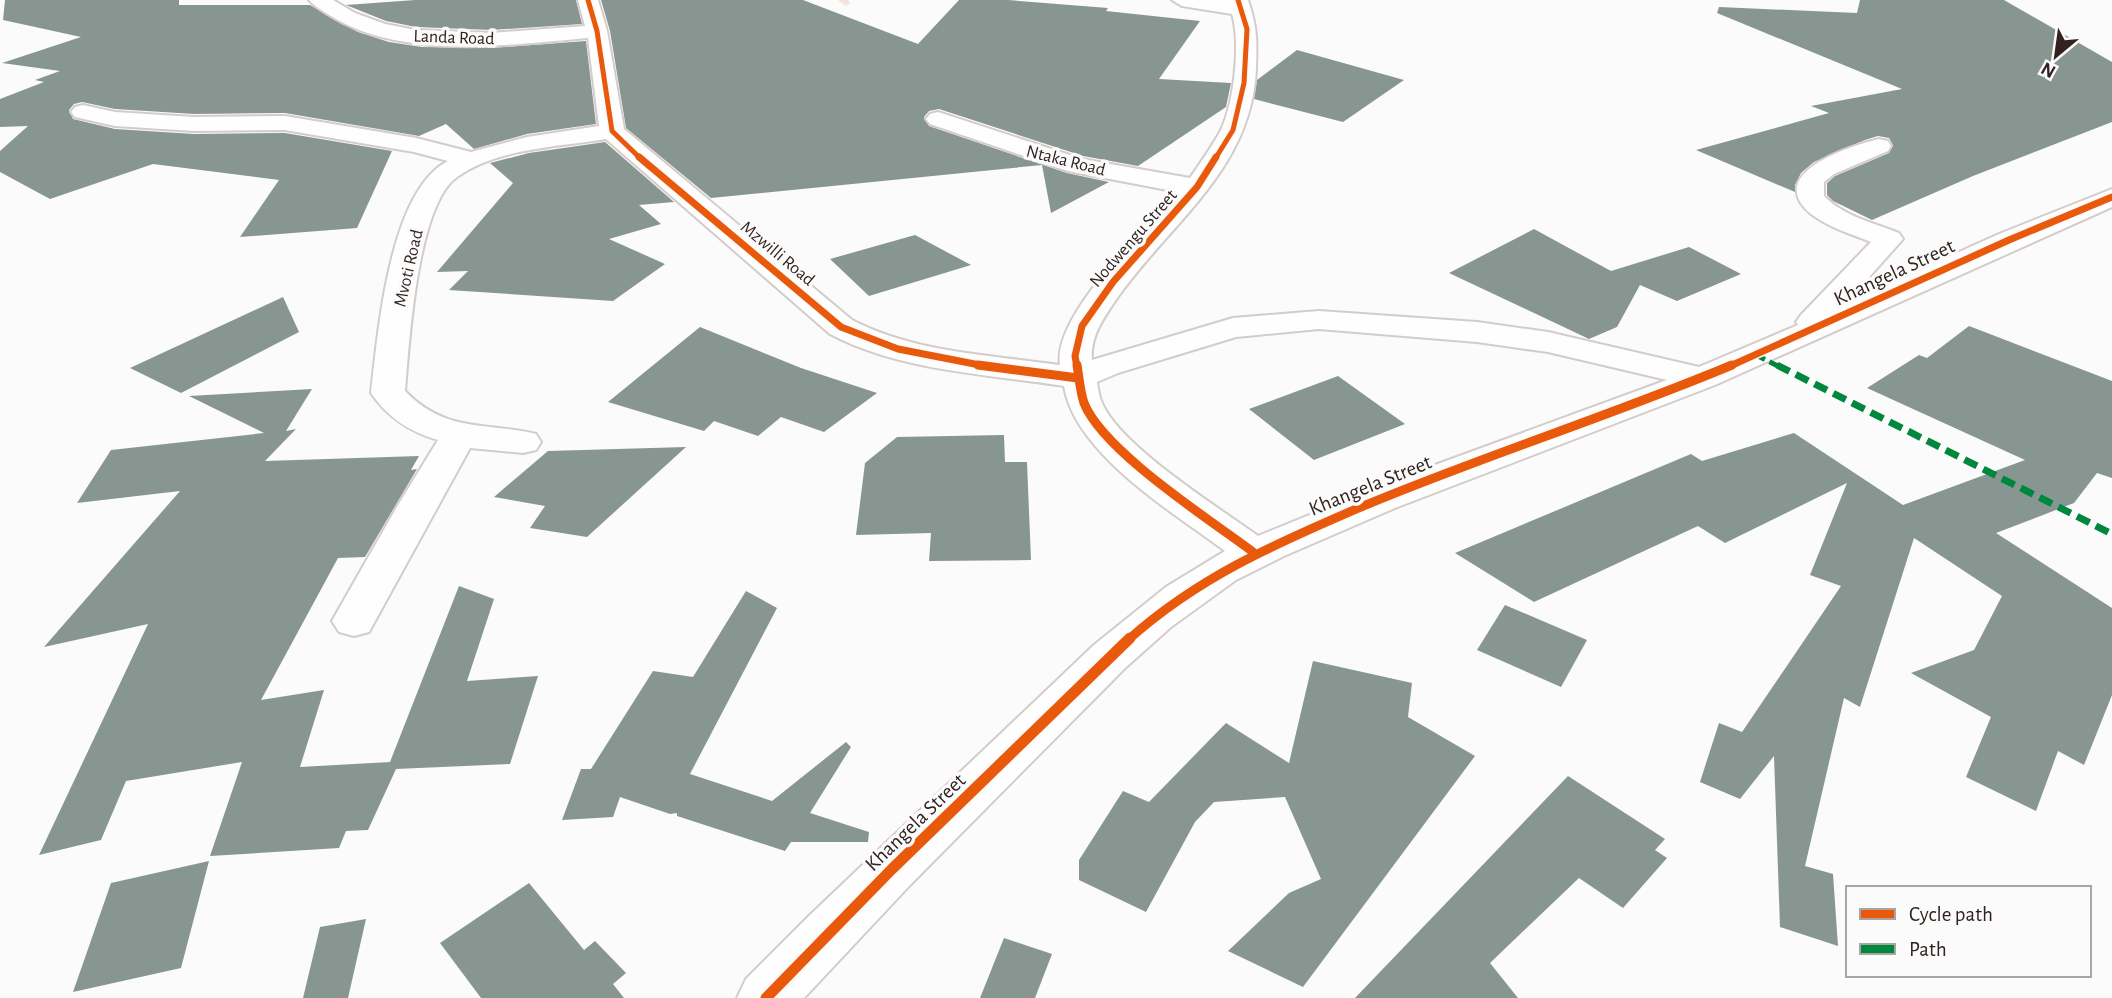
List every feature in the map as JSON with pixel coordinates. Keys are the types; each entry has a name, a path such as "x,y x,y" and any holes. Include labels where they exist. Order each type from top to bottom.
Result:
{"street":[{"name":"Landa Road","path":"318,0 343,15 404,36 476,40 597,31"},
{"path":"588,0 597,31 612,131"},
{"path":"1182,0 1240,4"},
{"name":"Nodwengu Street","path":"1240,4 1247,29 1244,83 1234,130 1198,187 1113,282 1082,326 1075,356 1084,403 1107,438 1155,479 1254,552"},
{"path":"83,112 114,119 194,124 285,123 416,145 472,160"},
{"name":"Ntaka Road","path":"938,119 1077,166 1198,187"},
{"name":"Mvoti Road","path":"523,442 459,436 413,418 397,406 387,393 401,279 427,193 446,173 472,160 527,146 612,131"},
{"name":"Mzwilli Road","path":"612,131 841,327 877,344 909,353 1078,378"},
{"path":"1798,337 1889,239 1832,214 1814,202 1809,190 1811,179 1825,169 1878,146"},
{"name":"Khangela Street","path":"766,998 844,915 1157,614 1206,580 1254,552 1415,484 1703,378 1798,337 2024,231 2112,197"},
{"path":"1078,378 1106,366 1233,328 1319,320 1465,331 1548,342 1703,378"},
{"path":"354,621 417,505 459,436"}],"building":[{"path":"5,0 179,0 179,5 310,5 358,32 389,42 422,47 491,48 586,41 596,124 527,134 474,149 446,124 419,136 285,113 194,114 115,109 82,102 74,104 69,110 73,119 115,129 194,134 285,133 392,151 357,228 240,237 279,180 153,164 50,199 0,172 0,151 28,126 0,127 0,99 44,82 35,80 60,71 2,63 81,37 3,20"},
{"path":"415,0 576,0 582,24 491,30 416,27 386,21 346,5"},
{"path":"601,0 803,0 918,44 959,0 1008,0 1108,8 1106,11 1200,21 1159,79 1231,83 1226,107 1138,166 1083,156 939,109 929,111 924,117 929,126 1067,173 1109,182 1051,213 1042,165 711,198 626,128 610,31"},
{"path":"1860,0 2004,0 2112,62 2112,122 1973,176 1872,220 1833,201 1827,195 1827,183 1835,176 1889,153 1893,145 1889,138 1878,136 1865,140 1814,162 1801,173 1795,185 1795,192 1696,150 1829,113 1811,106 1902,89 1717,13 1719,7 1857,13"},
{"path":"1297,50 1404,80 1343,122 1254,99 1257,80"},
{"path":"605,142 674,202 639,205 661,224 609,239 665,264 613,301 449,290 468,271 437,272 513,183 490,163 529,153"},
{"path":"1534,229 1611,271 1689,247 1741,274 1677,301 1640,285 1617,327 1589,339 1449,273"},
{"path":"915,235 971,265 869,296 830,259"},
{"path":"283,297 299,332 181,393 130,368"},
{"path":"1969,326 2112,381 2112,478 2097,473 2074,503 1996,533 2112,608 2112,695 2084,765 2058,751 2036,811 1966,777 1991,717 1911,673 1974,650 2002,596 1914,538 1860,707 1844,698 1805,866 1833,874 1838,946 1780,927 1774,756 1740,799 1700,782 1719,723 1742,732 1841,586 1810,575 1847,483 1725,543 1698,526 1534,602 1455,553 1691,454 1702,461 1794,433 1903,505 2025,460 1867,388 1919,355 1927,358"},
{"path":"700,327 801,368 877,393 824,432 781,417 758,436 714,421 704,431 608,402"},
{"path":"1338,376 1405,424 1314,460 1249,409"},
{"path":"312,389 286,431 296,429 265,461 419,456 411,470 417,469 365,557 338,558 261,700 324,690 300,767 390,762 459,586 494,599 467,681 538,676 510,764 396,769 368,830 346,831 339,848 210,856 242,762 126,781 101,840 39,855 148,624 44,647 180,491 77,503 111,450 264,433 189,396"},
{"path":"1004,435 1005,462 1027,462 1031,560 929,561 931,533 856,535 865,463 897,437"},
{"path":"686,447 587,537 530,528 545,506 494,497 548,451"},
{"path":"746,591 777,608 690,774 772,801 846,742 851,747 810,813 869,832 868,842 791,842 785,851 677,816 677,813 670,814 620,797 613,817 562,820 581,769 591,769 653,671 693,677"},
{"path":"1505,605 1587,640 1561,687 1477,650"},
{"path":"1313,661 1412,683 1408,717 1475,756 1303,987 1228,951 1289,893 1321,879 1285,797 1214,802 1195,822 1146,912 1079,880 1079,860 1123,791 1149,802 1226,723 1289,763"},
{"path":"1568,776 1665,839 1655,850 1667,858 1623,908 1579,878 1490,963 1518,998 1355,998"},
{"path":"209,861 181,968 73,992 111,883"},
{"path":"529,883 584,950 595,941 626,973 613,984 624,998 481,998 440,943"},
{"path":"366,919 348,998 303,998 320,927"},
{"path":"1004,938 1052,954 1035,998 980,998"}],"waterway":[{"path":"842,0 846,3"}],"marked path":[{"path":"1756,355 2112,534"}],"cycle path":[{"path":"588,0 597,31 612,131 627,147 841,327 898,349 927,356 987,367 1078,378"},
{"path":"1238,0 1247,29 1244,83 1233,130 1197,187 1113,282 1082,326 1075,356 1084,403 1107,438 1155,479 1253,552"},
{"path":"766,998 892,869 1109,657 1156,616 1206,580 1270,546 1381,499 1702,378 2009,240 2112,197"}]}
